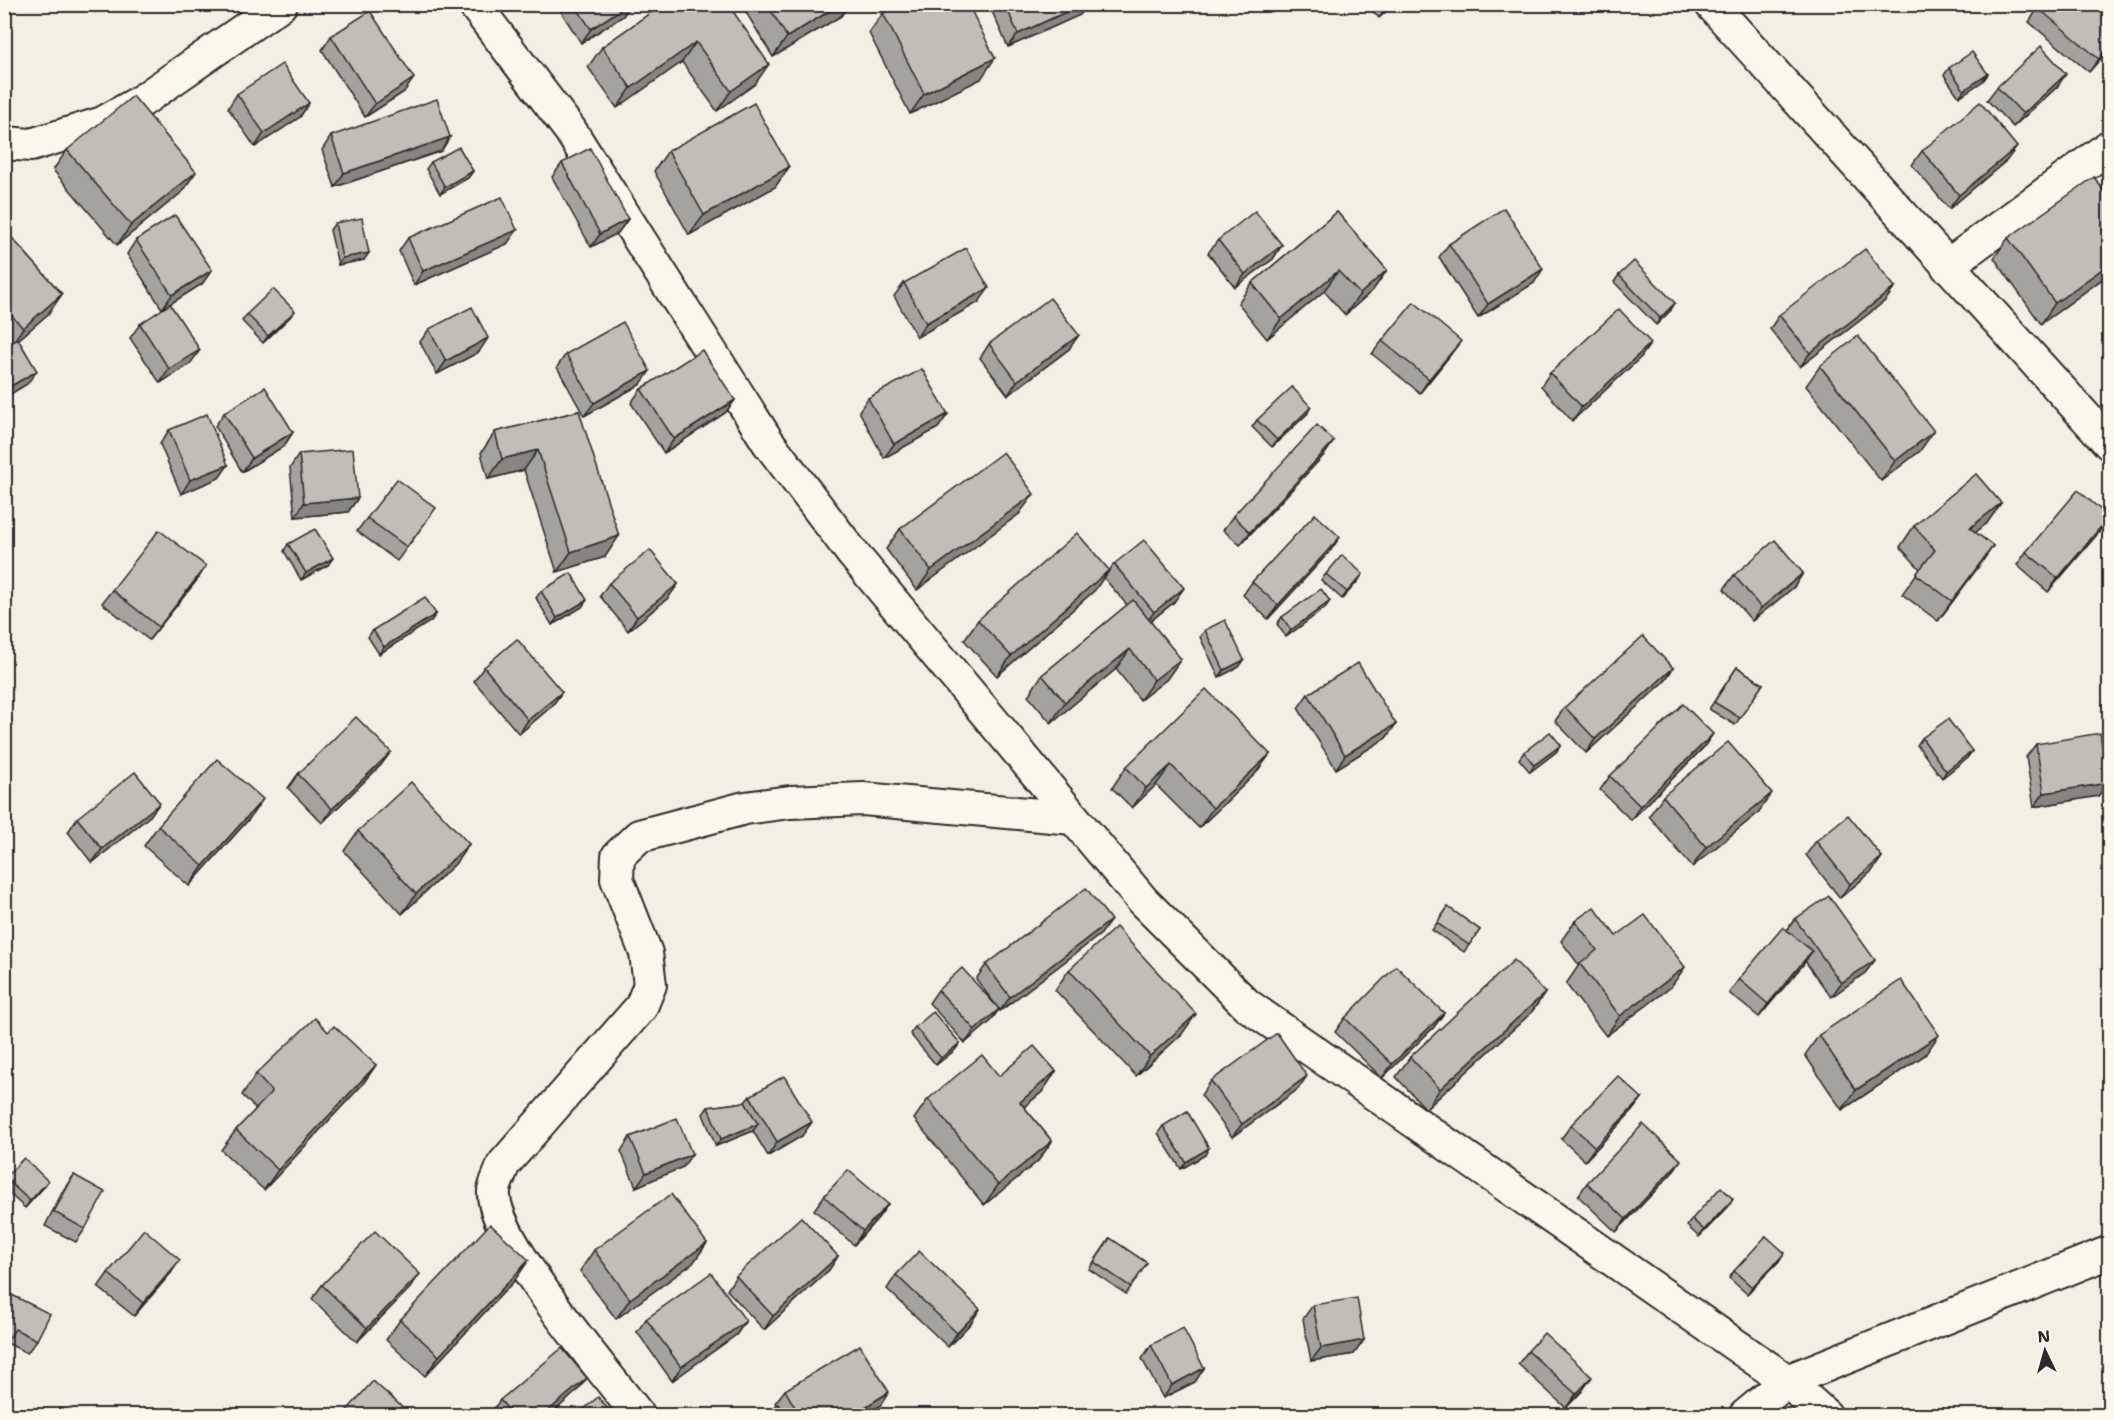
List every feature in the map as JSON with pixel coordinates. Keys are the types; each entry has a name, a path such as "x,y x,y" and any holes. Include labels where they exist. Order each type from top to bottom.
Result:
{"street":[{"path":"4,143 31,145 103,123 140,102 281,4"},
{"path":"474,4 570,130 768,442 853,554 1143,902 1247,1005 1787,1381 1826,1416"},
{"path":"1711,4 2109,444"},
{"path":"1947,266 2109,146"},
{"path":"639,1416 541,1290 499,1219 494,1191 504,1165 641,1006 650,985 646,953 617,879 618,856 639,836 745,808 790,802 863,799 1073,818"},
{"path":"1745,1416 1787,1381 2109,1252"}],"building":[{"path":"574,4 629,4 591,29"},
{"path":"663,4 728,4 769,64 731,91 696,42 631,88 602,47"},
{"path":"767,4 841,4 787,37"},
{"path":"900,4 968,4 995,58 924,94 883,13"},
{"path":"1005,4 1083,4 1018,34"},
{"path":"2041,4 2109,4 2109,46 2099,59 2038,8"},
{"path":"370,11 414,78 375,104 331,36"},
{"path":"2041,46 2066,74 2023,114 1997,87"},
{"path":"1972,52 1988,74 1964,90 1949,68"},
{"path":"282,64 309,103 264,133 237,94"},
{"path":"133,96 196,172 131,225 67,150"},
{"path":"437,99 450,137 344,173 331,136"},
{"path":"1980,102 2017,147 1959,195 1922,151"},
{"path":"754,103 789,167 704,215 668,151"},
{"path":"459,147 473,171 445,187 431,162"},
{"path":"590,148 628,219 600,234 562,163"},
{"path":"2094,177 2109,198 2109,264 2055,303 2008,238"},
{"path":"502,197 517,230 423,271 408,238"},
{"path":"1504,208 1543,269 1488,304 1449,244"},
{"path":"1255,211 1282,245 1245,274 1218,240"},
{"path":"1337,212 1387,270 1360,294 1338,271 1281,319 1252,283"},
{"path":"175,215 212,270 172,295 136,240"},
{"path":"362,218 369,253 342,258 335,223"},
{"path":"4,229 62,294 23,328 4,307"},
{"path":"966,248 989,288 926,323 904,283"},
{"path":"1865,249 1895,287 1810,353 1779,315"},
{"path":"1634,261 1675,303 1660,318 1619,275"},
{"path":"273,289 295,311 268,336 247,314"},
{"path":"1050,298 1079,335 1017,381 989,344"},
{"path":"1414,302 1461,341 1429,379 1382,341"},
{"path":"170,304 200,350 169,369 140,324"},
{"path":"472,307 488,338 446,361 429,329"},
{"path":"1619,309 1651,343 1582,407 1550,373"},
{"path":"623,322 650,371 594,403 566,354"},
{"path":"1858,336 1934,431 1895,461 1820,366"},
{"path":"18,339 37,371 4,390 4,347"},
{"path":"702,350 735,400 674,439 641,389"},
{"path":"922,369 948,414 894,444 868,398"},
{"path":"265,387 293,432 252,458 224,413"},
{"path":"1292,387 1311,407 1277,440 1257,420"},
{"path":"579,411 619,536 571,552 538,450 502,459 495,432"},
{"path":"207,414 228,465 190,480 169,430"},
{"path":"1317,425 1334,441 1250,532 1233,516"},
{"path":"353,449 358,498 304,503 299,454"},
{"path":"1003,452 1034,494 931,570 900,529"},
{"path":"1976,474 2001,503 1970,528 1993,546 1952,601 1916,574 1935,550 1914,526"},
{"path":"397,479 436,508 407,547 367,518"},
{"path":"2078,490 2109,517 2058,578 2026,552"},
{"path":"1315,514 1340,537 1278,605 1252,582"},
{"path":"315,529 333,558 306,573 288,544"},
{"path":"159,530 206,566 159,627 112,590"},
{"path":"1077,533 1109,570 1011,656 978,620"},
{"path":"1144,540 1184,588 1154,612 1114,564"},
{"path":"1775,540 1803,573 1761,608 1734,575"},
{"path":"650,550 678,584 637,617 609,583"},
{"path":"1342,555 1363,574 1347,592 1326,574"},
{"path":"571,573 587,600 557,618 541,591"},
{"path":"1321,589 1330,601 1291,630 1282,617"},
{"path":"425,597 436,614 384,647 373,630"},
{"path":"1133,600 1181,659 1154,680 1130,649 1065,702 1042,675"},
{"path":"1225,620 1244,660 1224,670 1205,630"},
{"path":"1643,636 1673,668 1595,739 1565,707"},
{"path":"517,639 562,692 528,720 484,667"},
{"path":"1358,663 1396,724 1345,755 1308,694"},
{"path":"1737,667 1763,684 1740,718 1714,702"},
{"path":"1206,689 1270,754 1213,808 1171,765 1146,788 1126,767"},
{"path":"1683,704 1713,734 1640,806 1610,776"},
{"path":"356,717 391,752 332,809 298,774"},
{"path":"1948,719 1972,751 1946,771 1922,738"},
{"path":"1550,732 1561,745 1534,765 1524,752"},
{"path":"2100,733 2108,783 2044,793 2036,744"},
{"path":"1728,742 1772,793 1706,847 1663,796"},
{"path":"217,759 263,799 203,866 158,826"},
{"path":"135,772 160,803 102,849 77,818"},
{"path":"411,782 469,844 416,894 358,831"},
{"path":"1848,815 1882,857 1850,884 1816,841"},
{"path":"1086,888 1111,920 1010,997 986,965"},
{"path":"1829,896 1875,960 1841,983 1795,919"},
{"path":"1448,907 1480,930 1469,945 1437,923"},
{"path":"1594,907 1616,936 1645,915 1685,967 1620,1016 1580,964 1597,950 1575,921"},
{"path":"1116,927 1196,1014 1150,1056 1069,970"},
{"path":"1783,927 1812,951 1768,1004 1739,979"},
{"path":"1514,960 1545,993 1440,1089 1410,1057"},
{"path":"1396,966 1444,1013 1392,1064 1345,1018"},
{"path":"962,968 999,1009 975,1030 938,990"},
{"path":"1901,980 1939,1035 1856,1090 1819,1035"},
{"path":"933,1012 960,1043 941,1058 915,1027"},
{"path":"315,1018 328,1032 334,1026 376,1065 278,1170 236,1130 272,1092 256,1074"},
{"path":"1277,1033 1307,1076 1242,1124 1211,1081"},
{"path":"1034,1046 1056,1071 1020,1102 1052,1141 998,1185 928,1099 982,1055 999,1076"},
{"path":"784,1076 812,1122 777,1142 750,1096"},
{"path":"1618,1076 1642,1098 1595,1147 1571,1125"},
{"path":"745,1102 758,1124 721,1139 708,1107"},
{"path":"1187,1111 1209,1148 1186,1162 1163,1126"},
{"path":"677,1118 692,1154 646,1173 630,1137"},
{"path":"1643,1124 1681,1160 1626,1219 1587,1183"},
{"path":"24,1158 48,1181 30,1201 5,1178"},
{"path":"848,1170 888,1204 863,1231 824,1196"},
{"path":"74,1175 105,1192 85,1229 54,1212"},
{"path":"1721,1187 1733,1199 1704,1230 1692,1219"},
{"path":"671,1194 707,1243 630,1299 594,1250"},
{"path":"801,1217 838,1256 773,1316 736,1276"},
{"path":"490,1224 529,1260 439,1356 400,1320"},
{"path":"144,1229 180,1260 143,1303 108,1273"},
{"path":"375,1231 420,1274 367,1328 322,1285"},
{"path":"1766,1236 1785,1253 1752,1287 1734,1271"},
{"path":"1110,1238 1147,1263 1131,1287 1094,1262"},
{"path":"919,1251 980,1309 957,1333 896,1275"},
{"path":"711,1273 746,1321 681,1367 646,1319"},
{"path":"4,1291 50,1314 37,1340 15,1329 4,1346"},
{"path":"1357,1298 1364,1340 1321,1348 1313,1305"},
{"path":"1183,1328 1204,1368 1172,1385 1151,1345"},
{"path":"1544,1333 1592,1377 1576,1394 1528,1351"},
{"path":"860,1345 889,1392 851,1416 800,1416 785,1390"},
{"path":"562,1348 587,1378 542,1416 514,1416 500,1400"},
{"path":"373,1381 412,1416 342,1416"},
{"path":"598,1397 614,1416 576,1416"},
{"path":"778,1404 788,1416 764,1416"},
{"path":"637,1409 643,1416 630,1416"}]}
